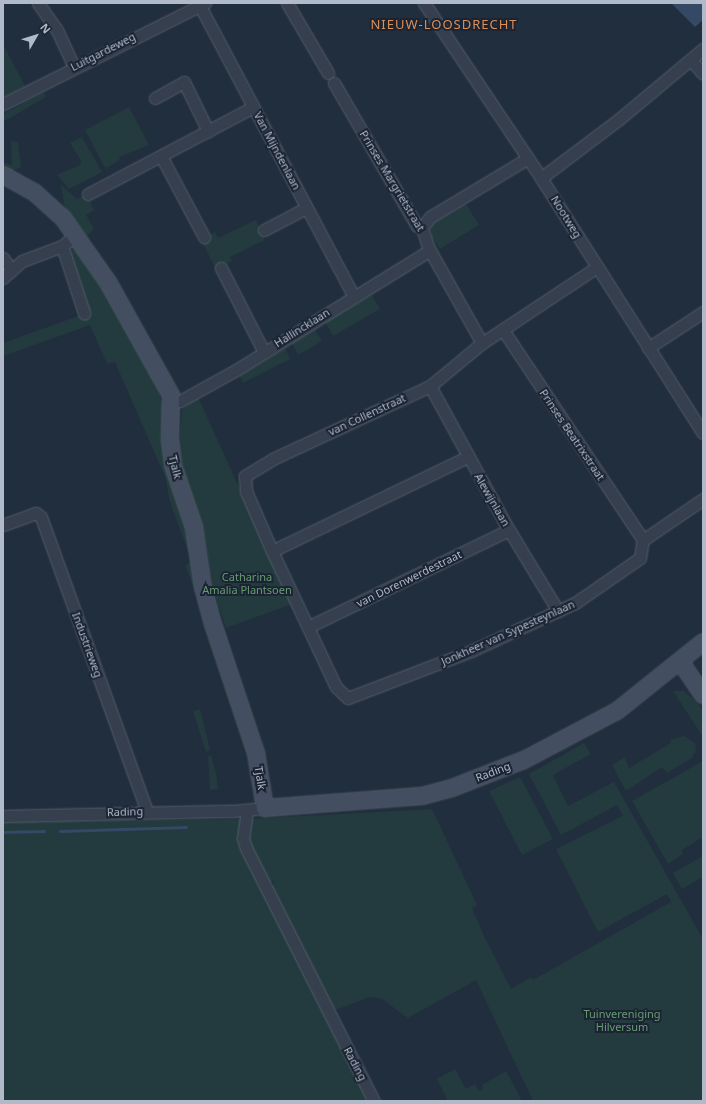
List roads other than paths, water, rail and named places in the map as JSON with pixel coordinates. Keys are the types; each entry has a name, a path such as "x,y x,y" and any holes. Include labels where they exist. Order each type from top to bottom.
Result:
{"street":[{"path":"38,3 57,30 74,67"},
{"path":"287,3 328,73"},
{"name":"Nootweg","path":"424,3 541,178 703,433"},
{"name":"Luitgardeweg","path":"3,104 202,4"},
{"name":"Van Mijndenlaan","path":"202,4 253,108 354,297"},
{"path":"541,178 624,115 703,49"},
{"path":"691,60 703,74"},
{"path":"155,98 184,82 208,131"},
{"name":"Prinses Margrietstraat","path":"334,83 417,226 422,228 430,250 482,343"},
{"path":"88,194 253,108"},
{"path":"161,156 204,237"},
{"path":"422,228 430,217 528,158"},
{"path":"3,175 18,182 49,204 77,234 108,282 172,401"},
{"path":"264,230 306,208"},
{"path":"3,278 22,261 62,246 77,234"},
{"path":"62,246 84,313"},
{"name":"Hallincklaan","path":"172,401 180,401 264,352 430,250"},
{"path":"3,258 12,270"},
{"name":"van Collenstraat","path":"272,551 246,491 244,476 273,459 430,386 482,343 598,267"},
{"path":"221,268 264,352"},
{"path":"648,348 703,312"},
{"name":"Prinses Beatrixstraat","path":"503,330 643,540"},
{"name":"Alewijnlaan","path":"430,386 467,456 509,530 558,611"},
{"name":"Tjalk","path":"172,401 170,440 173,465 194,527 203,587 213,624 256,753 265,808"},
{"path":"308,627 272,551 467,456"},
{"path":"643,540 703,499"},
{"name":"Industrieweg","path":"3,525 36,513 41,517 147,812"},
{"name":"van Dorenwerdestraat","path":"308,627 509,530"},
{"name":"Jonkheer van Sypesteynlaan","path":"308,627 336,687 348,698 471,652 575,603 640,558 643,540"},
{"name":"Rading","path":"3,816 248,810 422,796 452,788 524,760 617,710 703,642"},
{"path":"680,661 703,695"},
{"name":"Rading","path":"248,810 243,838 246,848 374,1101"}],"water":[{"path":"671,3 703,3 703,20 695,27"}],"waterway":[{"path":"60,831 186,827"},
{"path":"3,832 44,831"}],"district":[{"name":"NIEUW-LOOSDRECHT","path":"444,24"}],"park label":[{"name":"Catharina Amalia Plantsoen","path":"247,584"},
{"name":"Tuinvereniging Hilversum","path":"622,1021"}]}
